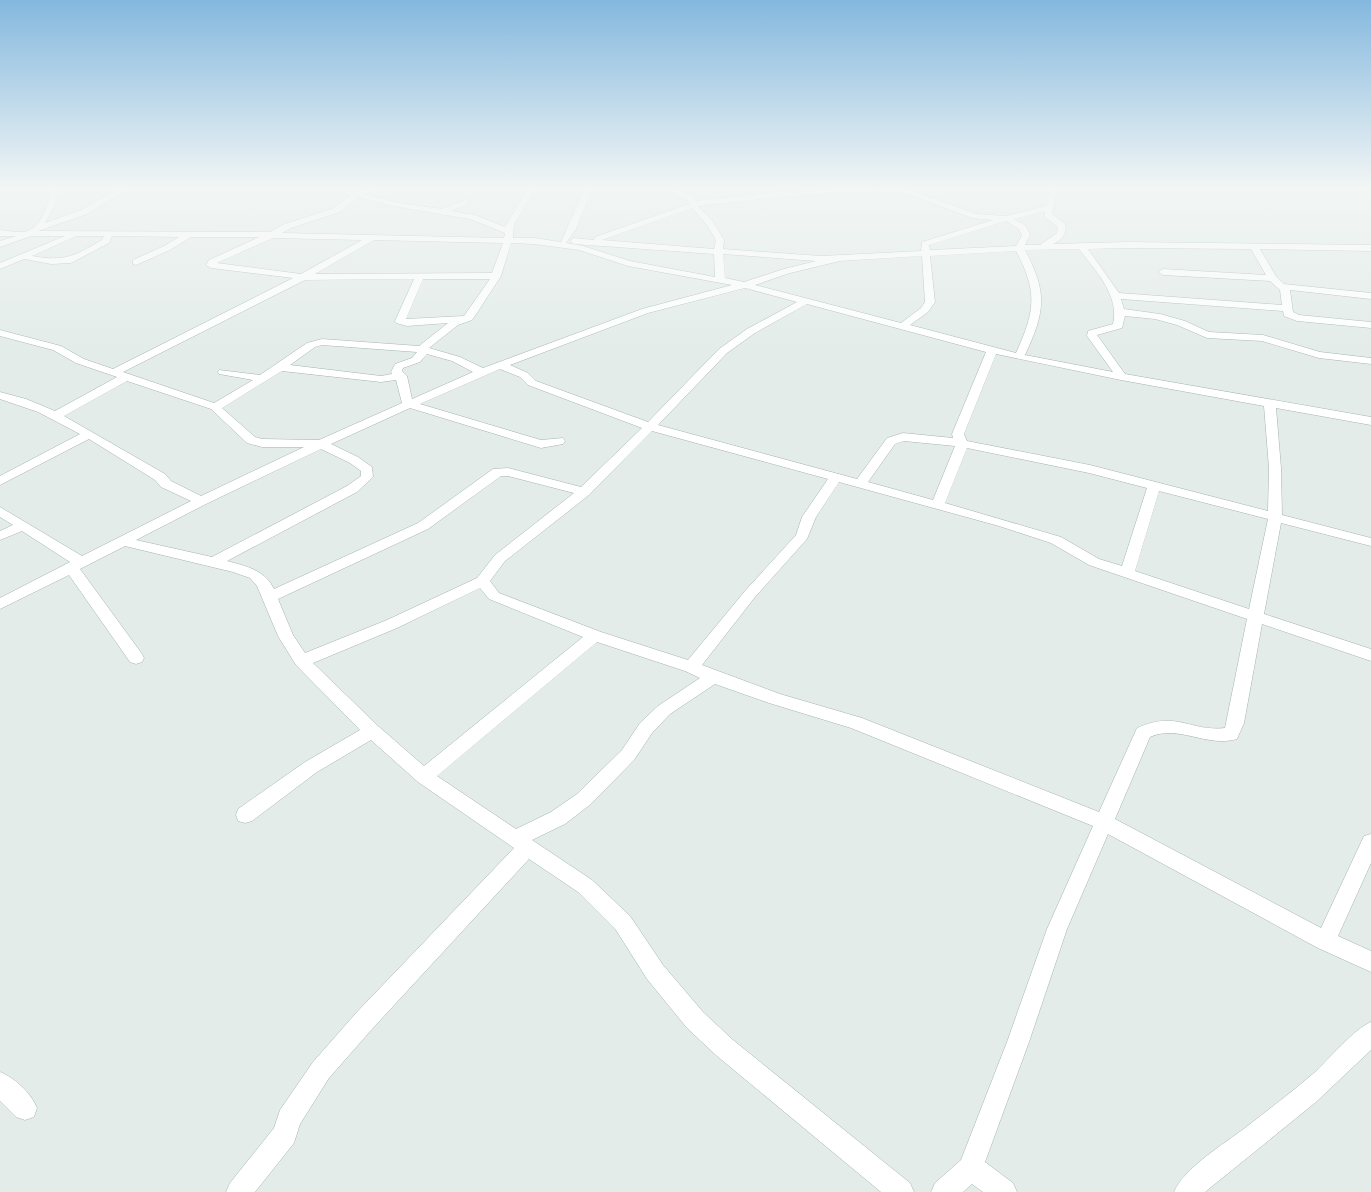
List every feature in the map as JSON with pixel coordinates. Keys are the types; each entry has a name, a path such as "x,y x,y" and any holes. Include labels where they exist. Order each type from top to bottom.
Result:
{"street":[{"path":"0,266 56,243"},
{"path":"25,256 56,263 70,261 101,243"},
{"path":"136,262 176,243"},
{"path":"255,243 212,262 212,265 303,277 496,276"},
{"path":"55,416 119,375 364,243"},
{"path":"408,404 401,376 396,372 399,366 416,360 423,349 454,323 468,318 496,276 506,243"},
{"path":"545,243 580,248 648,268 745,286 1019,357 1121,377 1371,420"},
{"path":"600,243 836,259 1081,246 1371,248"},
{"path":"720,243 718,252 720,280"},
{"path":"903,326 925,310 930,302 925,254 925,244 930,243"},
{"path":"1019,248 1022,243"},
{"path":"1040,247 1050,243"},
{"path":"1081,246 1107,281 1115,296 1120,312 1118,326 1092,333 1092,336 1111,360 1121,377"},
{"path":"1254,247 1272,278 1286,293 1288,314 1297,318 1371,325"},
{"path":"1019,248 1034,278 1038,306 1033,327 1019,357"},
{"path":"0,604 201,501 408,404 482,372 645,311 745,286 787,271 836,259"},
{"path":"1163,272 1272,278"},
{"path":"420,275 400,321 407,323 468,318"},
{"path":"1280,286 1371,296"},
{"path":"1115,296 1286,308"},
{"path":"302,661 392,624 482,580 500,558 584,492 723,351 752,331 806,301"},
{"path":"1120,312 1156,316 1181,323 1207,335 1263,338 1319,355 1371,361"},
{"path":"0,333 57,348 80,361 215,407 251,440 262,443 321,444 354,460 367,470 367,477 352,489 214,562"},
{"path":"215,407 263,379 311,345 322,342 423,349 456,360 482,372"},
{"path":"937,505 962,445 958,434 992,350"},
{"path":"499,365 524,375 532,383 650,427 1004,523 1056,540 1094,562 1255,614 1371,655"},
{"path":"279,368 380,379 401,376"},
{"path":"223,372 263,379"},
{"path":"0,396 13,399 55,416 89,434 160,477 166,484 201,501"},
{"path":"944,1192 970,1169 1018,1042 1057,929 1143,733 1153,726 1171,725 1219,737 1231,734 1235,723 1275,516 1275,468 1270,402"},
{"path":"408,404 541,444 559,441"},
{"path":"1,479 89,434"},
{"path":"859,485 891,441 897,438 944,440 962,445 1090,468 1154,487 1275,516 1371,542"},
{"path":"270,598 423,526 498,472 508,472 584,492"},
{"path":"691,666 750,594 802,536 809,517 835,478"},
{"path":"1127,573 1154,487"},
{"path":"0,511 77,566 136,658"},
{"path":"0,536 23,526"},
{"path":"123,540 214,562 254,575 264,584 286,636 302,661 372,731 424,777 585,886 623,923 655,972 695,1020 725,1048 902,1192"},
{"path":"482,580 494,596 595,636 691,666 713,677 775,699 856,723 1105,823 1325,941 1371,962"},
{"path":"424,777 595,636"},
{"path":"239,1192 285,1134 290,1119 321,1070 521,843 584,800 628,755 646,728 664,710 713,677"},
{"path":"245,815 311,767 372,731"},
{"path":"1325,941 1371,842"},
{"path":"1187,1192 1202,1177 1345,1062 1371,1033"},
{"path":"0,1084 25,1108"},
{"path":"970,1169 1004,1192"}]}
